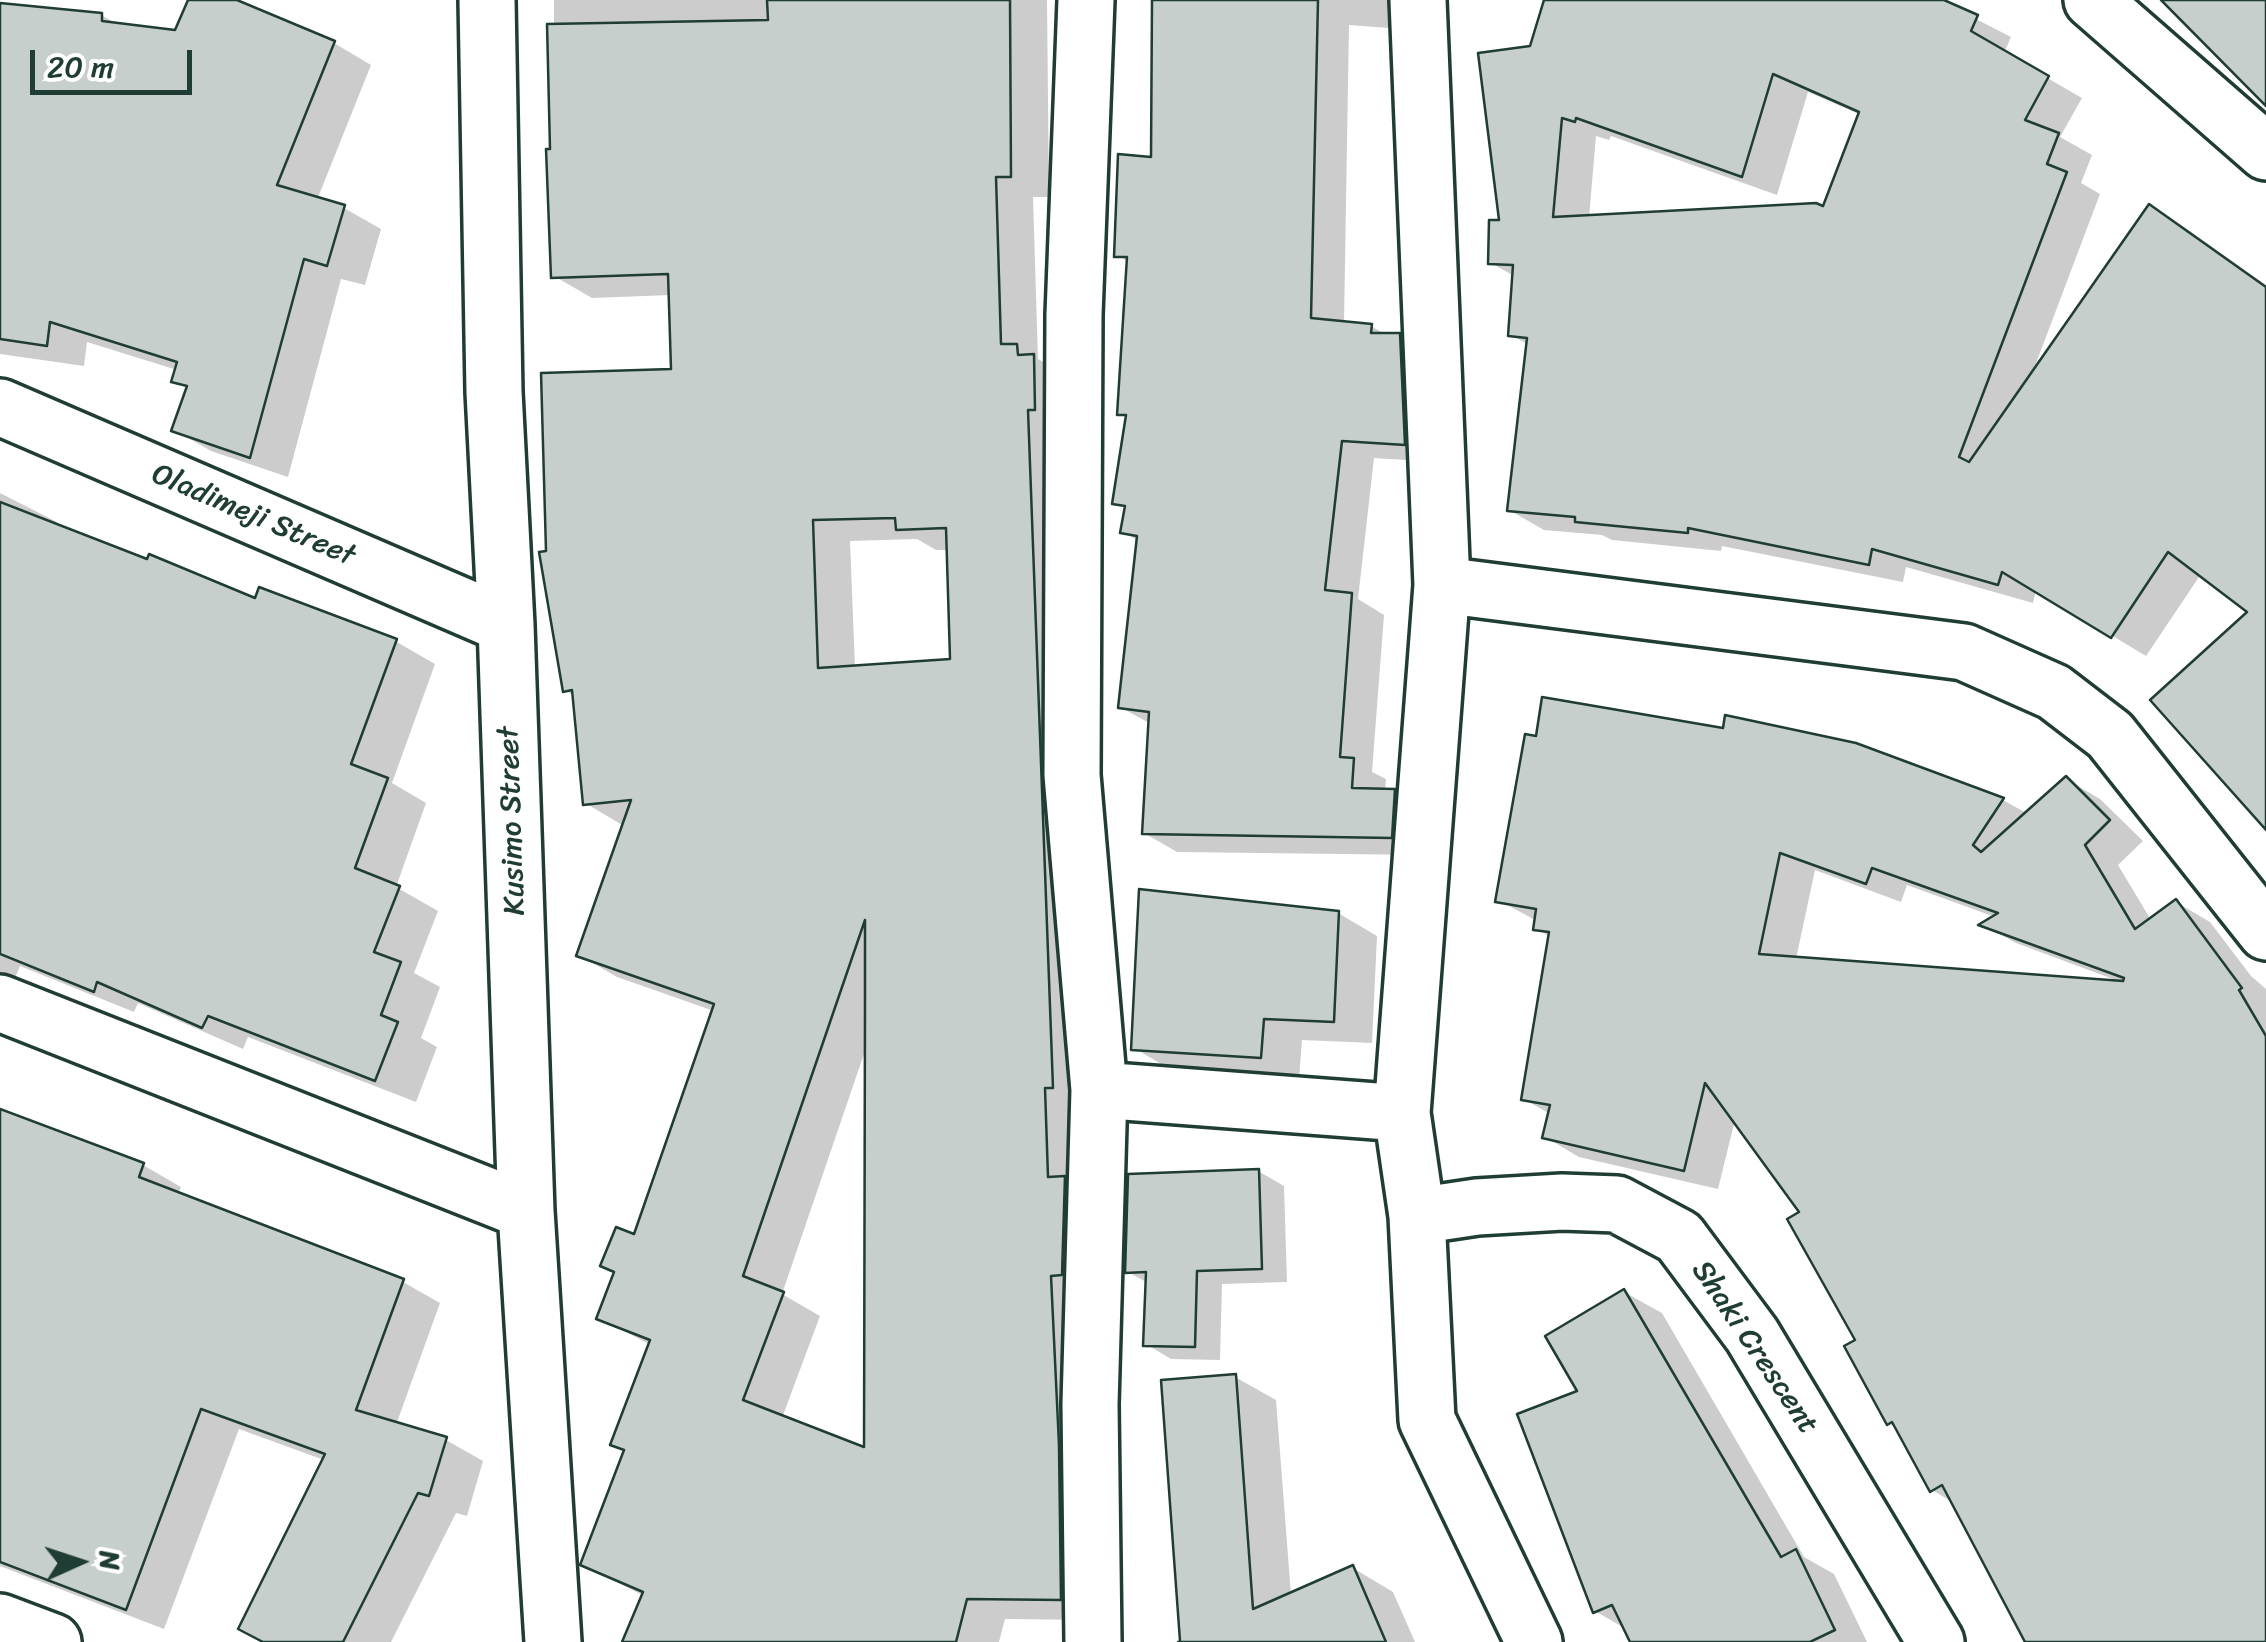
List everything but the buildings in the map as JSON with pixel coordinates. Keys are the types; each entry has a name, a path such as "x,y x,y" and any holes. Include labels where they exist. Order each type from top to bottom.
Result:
{"street":[{"name":"Kusimo Street","path":"487,0 494,392 526,1212 552,1642"},
{"path":"1086,0 1074,315 1072,774 1099,1090 1090,1404 1093,1642"},
{"path":"1418,0 1442,585 1402,1113 1417,1216 1428,1420 1534,1642"},
{"path":"2092,0 2266,152"},
{"name":"Oladimeji Street","path":"0,407 506,625"},
{"path":"1442,585 1964,652 2054,692 2110,735 2266,932"},
{"path":"0,1003 526,1212"},
{"path":"1099,1090 1402,1113"},
{"name":"Shaki Crescent","path":"1417,1216 1545,1202 1617,1204 1678,1237 1752,1334 1936,1642"},
{"path":"0,1622 54,1642"}]}
